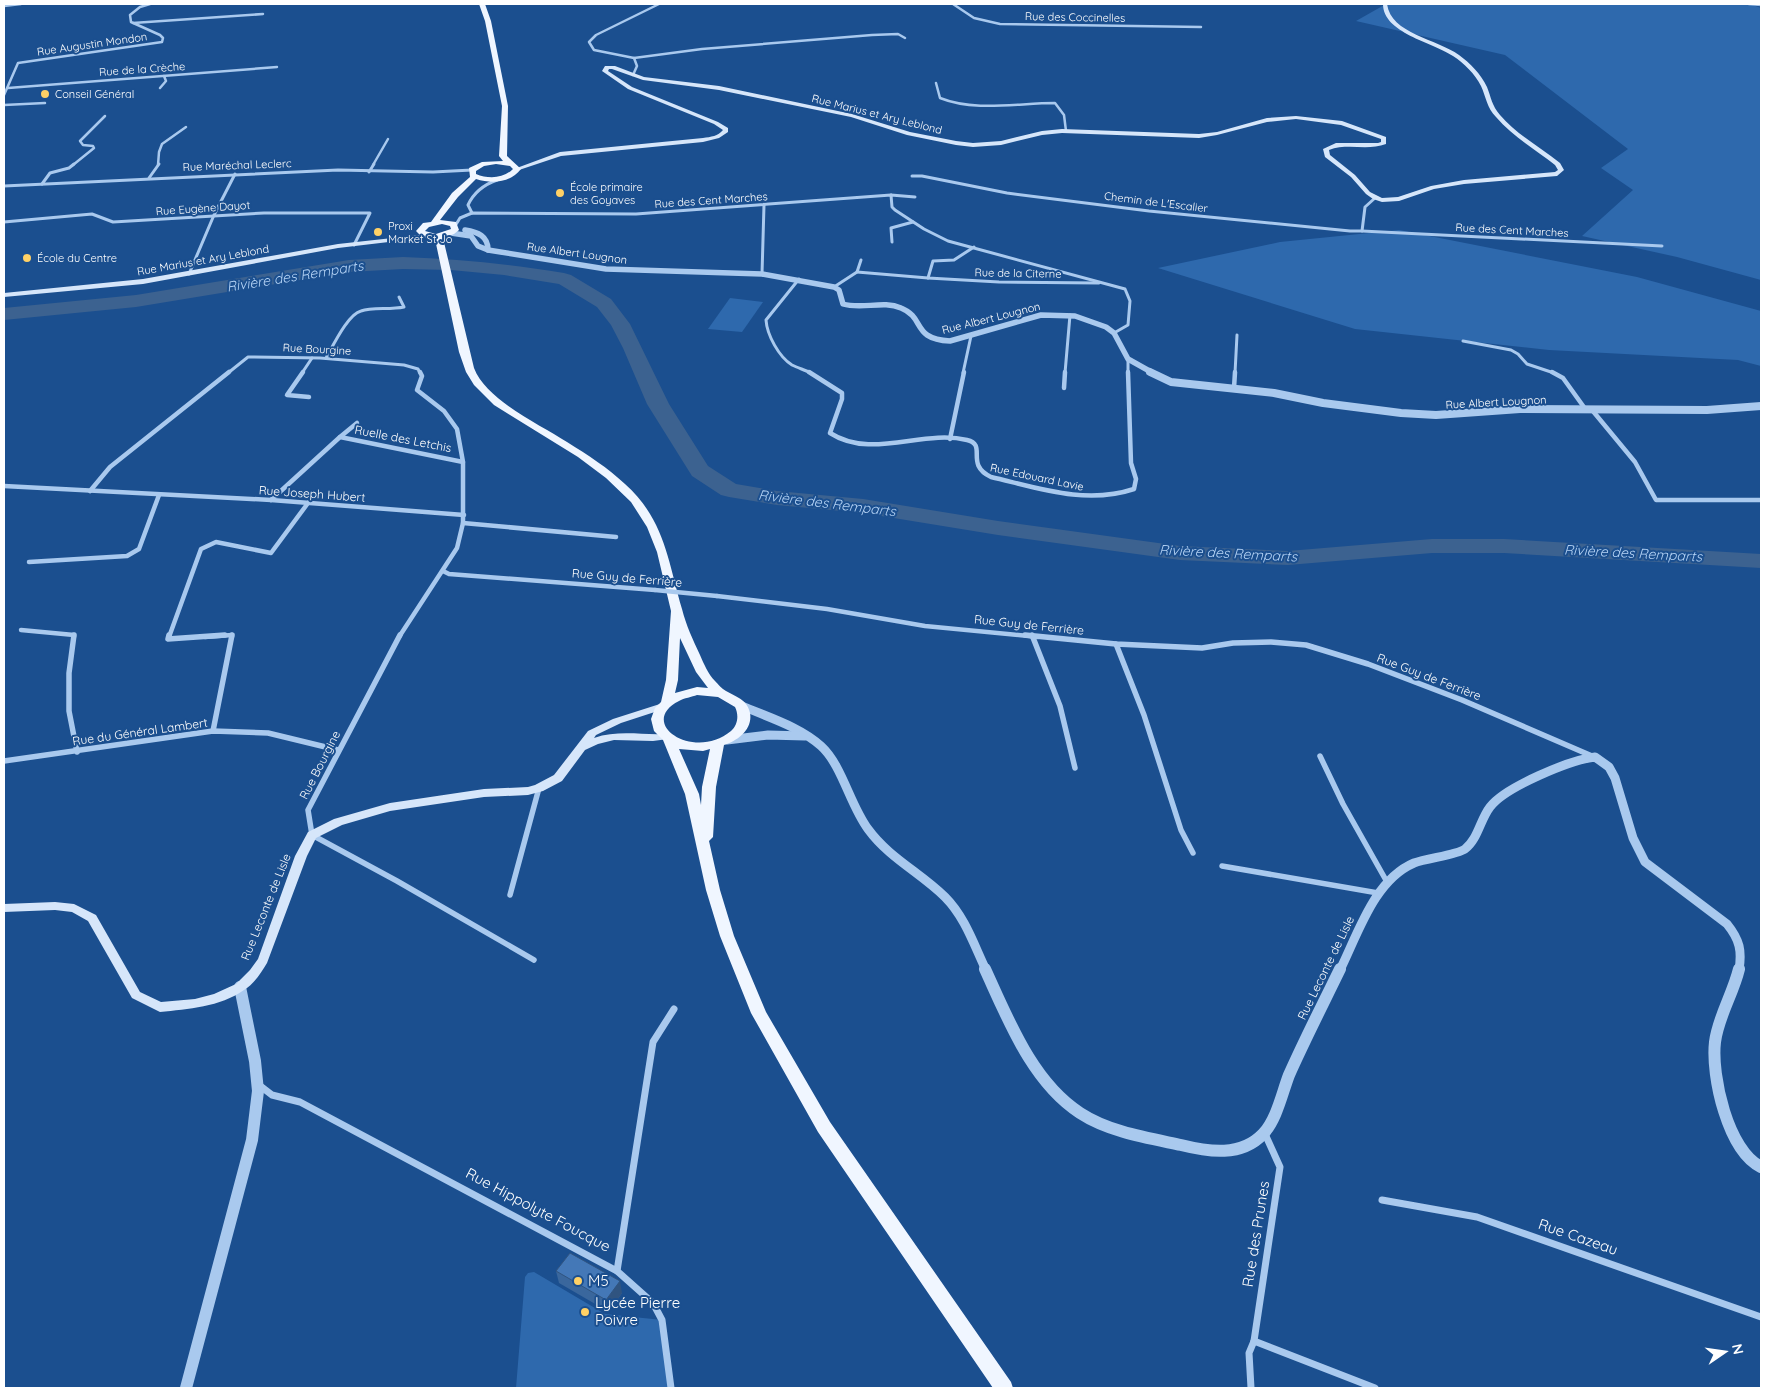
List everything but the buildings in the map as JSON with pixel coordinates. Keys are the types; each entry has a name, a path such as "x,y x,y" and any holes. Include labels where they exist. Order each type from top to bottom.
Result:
{"main road":[{"path":"434,223 455,195 467,186 513,174 513,165 503,156 505,106 482,4"},
{"path":"1375,198 1393,200 1433,187 1482,180 1557,174 1561,170 1558,164 1493,111 1483,85 1472,70 1451,52 1391,22 1385,16 1383,10 1385,4"},
{"name":"Rue Marius et Ary Leblond","path":"513,165 568,153 712,139 725,132 726,129 716,123 630,88 605,69 616,68 633,75 719,88 852,116 909,134 956,143 1001,143 1042,133 1066,131 1186,136 1213,135 1269,119 1305,118 1330,122 1384,138 1384,143 1379,145 1336,145 1326,150 1327,156 1354,176 1375,198"},
{"path":"496,146 503,130"},
{"path":"467,186 473,173 489,156"},
{"path":"482,164 496,162 513,165"},
{"path":"473,173 498,178"},
{"path":"441,215 454,229"},
{"path":"446,222 434,223 420,229 421,233 433,236 454,229"},
{"name":"Rue Marius et Ary Leblond","path":"405,237 420,229"},
{"path":"433,236 440,248 464,352 477,383 492,398 603,472 635,500 656,533 664,552 676,610 704,676 722,694 740,705 744,714 743,723 737,732 722,742 690,747 667,739 613,736 597,739 579,750"},
{"name":"Rue Marius et Ary Leblond","path":"4,295 139,282 258,260 405,237 433,236"},
{"path":"676,610 672,680 665,705 656,722 660,732 667,739 692,794 713,890 727,936 758,1013 824,1127 1004,1388"},
{"path":"312,835 347,819 390,806 484,793 528,791 539,788 558,778 592,733 665,705 689,693 706,691 722,694"},
{"path":"705,850 709,787 722,742"},
{"name":"Rue Leconte de Lisle","path":"4,908 55,906 74,908 92,918 136,995 160,1007 195,1004 217,998 240,987 254,974 263,960 301,856 312,835"}],"street":[{"path":"4,6 21,4"},
{"name":"Rue Augustin Mondon","path":"4,95 18,63 163,42 163,38 160,35 132,23 130,15 134,10 150,4"},
{"path":"659,4 596,35 589,42 594,50 634,58 702,49 872,35 898,34 905,38"},
{"name":"Rue des Coccinelles","path":"953,4 974,18 1000,24 1201,27"},
{"path":"1749,4 1761,5"},
{"path":"132,23 262,14"},
{"path":"633,75 637,66 634,58"},
{"name":"Rue de la Crèche","path":"8,88 277,67"},
{"path":"160,88 166,81 164,76"},
{"path":"936,83 940,98 948,101 971,104 1055,103 1062,110 1066,131"},
{"path":"4,105 45,103"},
{"path":"42,184 50,173 69,168 94,148 93,146 83,145 80,141 105,116"},
{"path":"150,178 158,164 158,152 162,144 186,127"},
{"path":"369,172 388,139"},
{"name":"Rue Maréchal Leclerc","path":"4,186 338,170 473,173"},
{"path":"189,274 214,215 235,174"},
{"name":"Chemin de L'Escalier","path":"912,176 922,176 998,192 1149,211 1362,231"},
{"path":"488,250 487,242 479,233 454,229 460,218 472,213 468,205 472,196 482,186 498,178"},
{"path":"891,196 915,197"},
{"name":"Rue des Cent Marches","path":"472,213 636,214 891,196"},
{"name":"Rue de la Citerne","path":"891,196 892,207 895,210 948,241 1125,288 1130,301 1128,325 1114,333"},
{"path":"1362,231 1365,207 1375,198"},
{"path":"762,274 764,205"},
{"name":"Rue Eugène Dayot","path":"4,222 92,214 113,222 214,215 370,212 354,245"},
{"path":"892,242 891,228 913,222"},
{"name":"Rue Albert Lougnon","path":"454,229 475,238 478,246 488,250 612,269 762,274 834,286 839,290 841,301 849,307 892,306 904,310 929,339 950,341 1041,315 1070,315 1089,320 1114,333 1128,359 1141,369 1171,382 1234,388 1323,404 1436,415 1520,409 1707,410 1761,406"},
{"name":"Rue des Cent Marches","path":"1362,231 1662,246"},
{"name":"Rue de la Citerne","path":"928,278 930,264 933,261 954,260 974,247"},
{"path":"834,286 857,272 860,260"},
{"name":"Rue de la Citerne","path":"857,272 999,282 1107,283"},
{"name":"Rue Edouard Lavie","path":"799,279 766,320 766,326 779,350 791,364 817,377 842,393 842,399 830,433 837,438 880,444 950,439 968,440 975,444 978,470 980,473 991,477 1077,496 1099,497 1134,489 1136,484 1131,463 1128,359"},
{"path":"326,358 353,314 362,310 390,310 404,307 399,297"},
{"path":"1064,388 1070,315"},
{"path":"1234,388 1237,335"},
{"path":"950,439 971,336"},
{"path":"1463,341 1510,350 1518,354 1527,364 1556,373 1563,378 1635,462 1656,500 1761,500"},
{"name":"Rue Bourgine","path":"90,491 110,467 248,357 326,358 404,365 418,369 422,376 417,390 444,411 457,429 463,462 464,515 457,548 443,572 403,630 338,750 308,810 312,835"},
{"path":"309,397 287,395 312,358"},
{"name":"Ruelle des Letchis","path":"272,500 357,423"},
{"name":"Ruelle des Letchis","path":"340,437 463,462"},
{"name":"Rue Joseph Hubert","path":"4,486 272,500 464,515"},
{"path":"29,562 127,556 133,554 139,549 159,495"},
{"path":"213,731 232,635 168,639 201,549 216,542 271,553 308,503"},
{"path":"463,523 616,537"},
{"name":"Rue Guy de Ferrière","path":"443,572 717,596 827,609 925,626 1116,644 1202,648 1233,643 1272,642 1306,644 1368,664 1454,697 1595,757"},
{"path":"21,630 74,635 69,673 69,711 77,752"},
{"path":"1032,635 1060,706 1075,768"},
{"path":"1116,644 1144,715 1181,830 1193,853"},
{"path":"740,705 808,736 823,747 836,768 849,798 864,825 902,864 941,893 955,908 966,926 1023,1046 1051,1086 1066,1102 1082,1114 1098,1121 1159,1140 1213,1153 1231,1152 1246,1146 1265,1134"},
{"name":"Rue du Général Lambert","path":"4,761 213,731 268,733 338,750"},
{"path":"722,742 768,735 808,736"},
{"path":"1320,756 1343,804 1388,882"},
{"path":"1595,757 1609,767 1617,782 1632,837 1644,863 1720,917 1732,930 1741,946 1739,967 1714,1042 1714,1062 1724,1109 1734,1135 1749,1160 1761,1167"},
{"name":"Rue Leconte de Lisle","path":"1265,1134 1290,1075 1378,893 1404,866 1463,851 1471,842 1482,817 1492,803 1517,787 1587,758 1595,757"},
{"path":"510,895 539,788"},
{"path":"312,835 397,881 534,960"},
{"path":"1222,866 1378,893"},
{"path":"186,1388 252,1140 258,1091 255,1060 240,987"},
{"name":"Rue Hippolyte Foucque","path":"257,1083 272,1095 300,1102 618,1270 653,1042 674,1009"},
{"name":"Rue des Prunes","path":"1251,1388 1249,1353 1254,1341 1280,1167 1265,1134"},
{"name":"Rue Cazeau","path":"1382,1200 1477,1217 1761,1317"},
{"path":"618,1270 653,1303 662,1320 671,1388"},
{"path":"1254,1341 1375,1388"}],"shaded area":[{"path":"1386,4 1750,4 1761,8 1761,280 1677,257 1582,236 1633,190 1601,168 1628,149 1505,55 1356,21"},
{"path":"1399,230 1637,277 1761,311 1761,366 1738,360 1549,350 1355,329 1158,268 1280,242"},
{"path":"730,298 763,302 742,332 708,329"},
{"name":"Lycée Pierre Poivre","path":"534,1272 605,1314 662,1320 671,1388 516,1388 525,1277 528,1273"}],"waterway":[{"name":"Rivière des Remparts","path":"4,314 136,301 349,266 403,263 451,264 504,269 564,279 604,303 620,324 658,404 700,471 729,490 777,498 863,506 998,528 1180,553 1288,558 1432,546 1504,546 1761,561"}],"place":[{"name":"Conseil Général","path":"45,94"},
{"name":"École primaire des Goyaves","path":"560,193"},
{"name":"Proxi Market St Jo","path":"378,232"},
{"name":"École du Centre","path":"27,258"},
{"name":"M5","path":"578,1281"},
{"name":"Lycée Pierre Poivre","path":"585,1312"}]}
